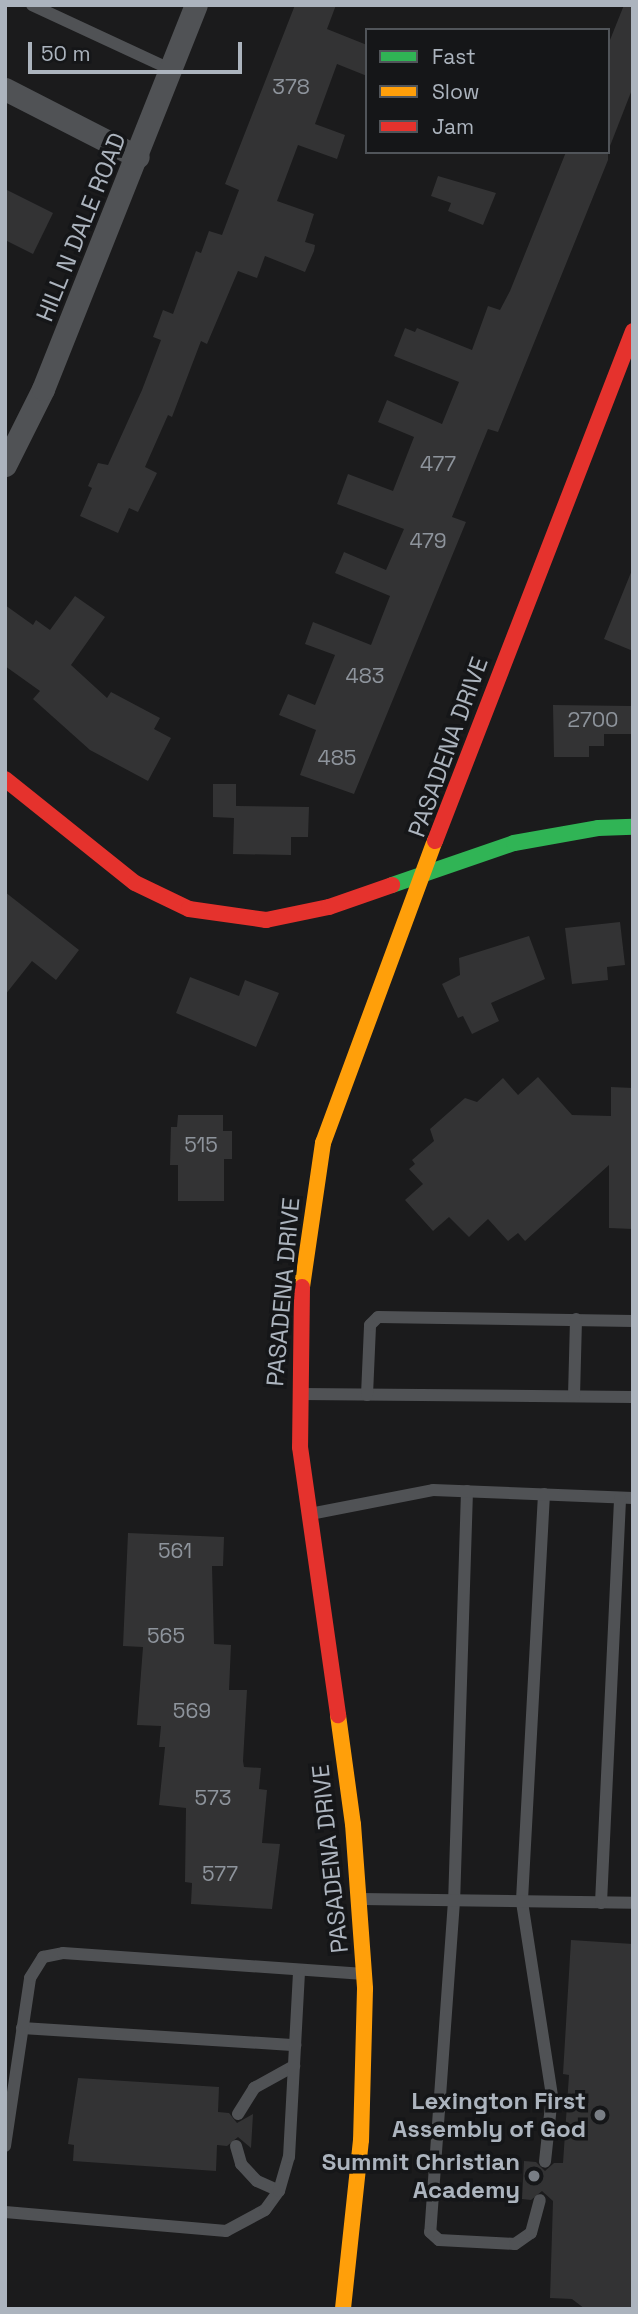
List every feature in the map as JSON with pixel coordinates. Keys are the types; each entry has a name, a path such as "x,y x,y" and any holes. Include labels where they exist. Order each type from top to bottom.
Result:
{"street":[{"name":"HILL N DALE ROAD","path":"5,465 43,389 138,157 196,5"},
{"path":"5,89 138,157"},
{"name":"PASADENA DRIVE","path":"343,2309 361,2140 365,1974 361,1899 307,1515 297,1394 305,1247 323,1143 358,1039 426,872 633,331"},
{"path":"5,779 105,863 189,909 238,919 297,915 426,872 555,834 633,827"}],"lane":[{"path":"32,5 172,70"},
{"path":"367,1395 370,1325 378,1317 633,1321"},
{"path":"574,1396 576,1319"},
{"path":"297,1394 633,1397"},
{"path":"307,1515 433,1490 626,1498 601,1903"},
{"path":"467,1491 454,1901 430,2232 439,2239 515,2244 531,2233 540,2200"},
{"path":"544,1494 522,1902 552,2096 545,2162"},
{"path":"361,1899 633,1903"},
{"path":"5,2146 30,1978 43,1957 63,1953 365,1974"},
{"path":"5,2212 226,2231 265,2210 279,2191 289,2157 299,1970"},
{"path":"22,2028 295,2045"},
{"path":"239,2113 254,2088 294,2066"},
{"path":"236,2147 241,2164 257,2181 279,2191"}],"building":[{"path":"295,5 336,5 327,29 365,44 365,75 337,64 315,124 345,135 337,159 298,145 277,201 314,214 305,242 315,245 314,251 305,272 265,256 257,278 238,271 207,344 201,341 172,417 168,415 145,467 157,473 138,512 129,508 118,533 80,516 92,488 88,486 98,463 108,465 142,390 161,340 153,337 163,310 173,314 196,251 201,253 209,231 222,235 239,190 225,184"},
{"path":"624,5 633,5 633,87 610,146 610,40"},
{"path":"565,154 608,154 608,160 498,432 488,429 452,517 466,522 354,794 300,775 316,730 279,715 288,694 315,705 335,655 305,644 313,622 371,645 390,596 335,573 344,552 386,570 404,529 337,504 348,474 393,491 414,437 378,422 387,400 442,424 459,382 394,356 405,328 415,332 417,328 472,350 488,306 500,310"},
{"path":"438,176 496,193 483,225 448,211 451,203 431,196"},
{"path":"5,189 53,213 33,254 5,240"},
{"path":"633,570 633,651 604,639"},
{"path":"75,596 105,617 71,665 107,698 111,692 160,718 154,729 171,738 148,781 90,750 33,699 40,691 5,666 5,605 33,625 36,620 50,630"},
{"path":"553,705 631,706 632,734 604,734 604,746 589,746 589,757 554,757"},
{"path":"213,784 236,784 236,806 309,807 308,837 291,837 291,855 233,854 234,818 213,817"},
{"path":"5,892 79,950 56,980 32,961 5,995"},
{"path":"620,922 625,965 607,967 608,980 572,984 565,928"},
{"path":"529,936 545,979 491,1003 499,1021 472,1034 463,1016 458,1018 442,984 460,975 459,958"},
{"path":"190,977 239,996 245,980 279,993 256,1047 176,1013"},
{"path":"538,1077 572,1115 611,1116 611,1087 633,1088 633,1229 609,1228 609,1165 525,1241 518,1233 508,1241 488,1219 469,1237 449,1217 433,1231 405,1200 423,1184 409,1169 415,1164 412,1160 434,1141 430,1129 465,1098 477,1102 503,1078 518,1095"},
{"path":"178,1115 223,1115 223,1131 232,1131 232,1159 224,1159 224,1201 178,1201 178,1165 170,1165 171,1127 177,1127"},
{"path":"128,1533 224,1537 223,1566 212,1566 214,1644 231,1645 229,1690 247,1690 244,1767 261,1768 259,1789 267,1790 262,1843 280,1844 272,1909 191,1904 192,1883 185,1882 186,1808 159,1805 165,1747 159,1747 161,1726 137,1725 143,1647 123,1646"},
{"name":"Lexington First Assembly of God","path":"571,1940 633,1944 633,2309 585,2309 572,2299 550,2298 553,2201 542,2191 531,2200 522,2199 524,2161 536,2162 545,2171 554,2163 563,2163 569,2075 563,2074"},
{"path":"78,2078 219,2087 218,2112 229,2113 237,2123 253,2114 251,2148 238,2137 227,2146 217,2145 216,2171 73,2161 74,2145 68,2144"}],"traffic: fast":[{"path":"392,885 514,843 598,828 633,827"}],"traffic: slow":[{"path":"302,1287 323,1143 435,841"},
{"path":"338,1715 353,1824 365,1989 361,2140 343,2309"}],"traffic: jam":[{"path":"435,841 633,331"},
{"path":"5,779 135,883 189,909 266,920 329,907 392,885"},
{"path":"302,1287 300,1447 338,1715"}],"place":[{"name":"Lexington First Assembly of God","path":"600,2115"},
{"name":"Summit Christian Academy","path":"534,2176"}]}
